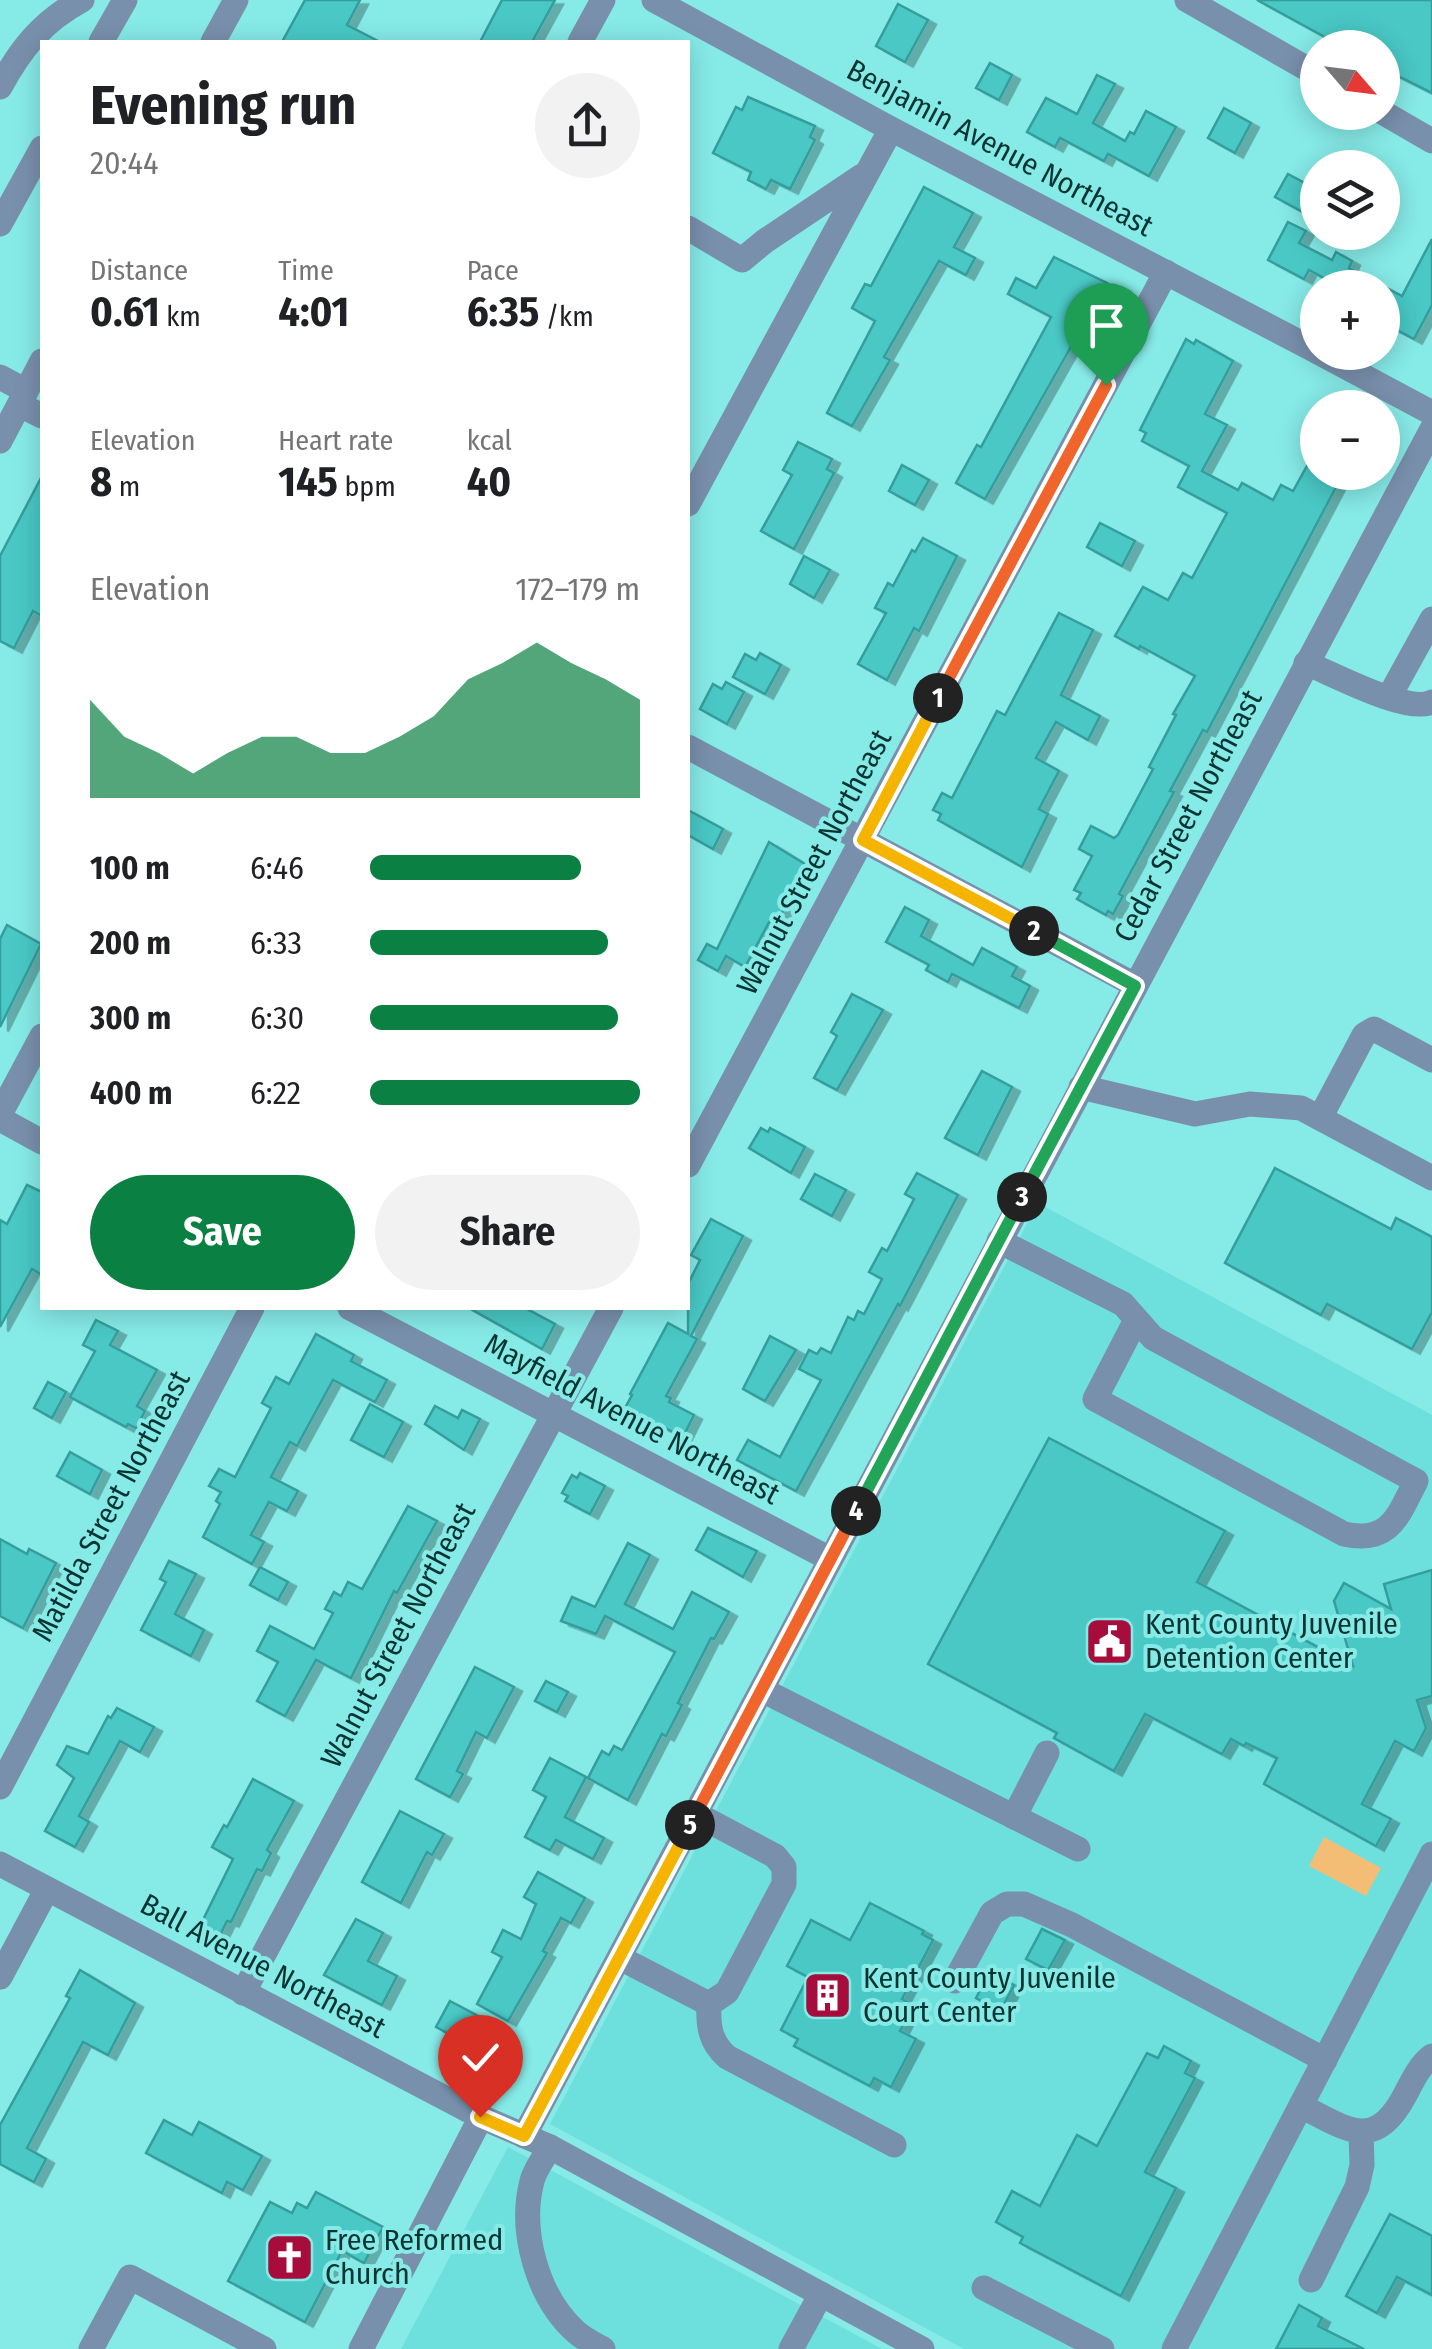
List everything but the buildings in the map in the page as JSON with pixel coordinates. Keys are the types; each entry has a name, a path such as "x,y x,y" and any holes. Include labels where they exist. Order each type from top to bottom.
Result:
{"street":[{"path":"0,87 30,39 82,0"},
{"path":"102,40 125,0"},
{"path":"214,40 236,0"},
{"path":"581,40 603,0"},
{"name":"Benjamin Avenue Northeast","path":"654,0 890,129 1300,343"},
{"path":"1187,0 1300,66"},
{"path":"1400,123 1432,142"},
{"path":"690,500 890,129"},
{"path":"0,224 40,152"},
{"path":"690,229 742,260 765,240 867,172"},
{"name":"Walnut Street Northeast","path":"690,1161 1166,272"},
{"path":"0,441 29,404 40,368"},
{"name":"Benjamin Avenue Northeast","path":"1352,370 1432,413"},
{"path":"0,377 29,404"},
{"name":"Cedar Street Northeast","path":"524,2136 1432,429"},
{"path":"1388,697 1432,620"},
{"path":"1306,664 1388,697 1423,706 1432,702"},
{"path":"690,748 1135,986"},
{"path":"1320,1118 1364,1034 1374,1029 1432,1060"},
{"path":"40,1040 0,1117 40,1141"},
{"path":"1081,1088 1195,1114 1250,1104 1301,1108 1432,1178"},
{"path":"998,1240 1123,1304 1153,1338 1416,1481 1389,1528 1362,1538 1344,1534 1095,1399 1136,1320"},
{"name":"Matilda Street Northeast","path":"0,1787 251,1310"},
{"name":"Mayfield Avenue Northeast","path":"354,1310 830,1559"},
{"name":"Walnut Street Northeast","path":"243,1993 610,1310"},
{"path":"762,1690 1078,1849"},
{"path":"1014,1817 1047,1753"},
{"path":"696,1814 775,1856 786,1875 727,1992 710,2004"},
{"path":"1174,2349 1432,1854"},
{"name":"Ball Avenue Northeast","path":"0,1864 480,2117 550,2147 922,2349"},
{"path":"0,1977 47,1889"},
{"path":"956,1981 992,1913 1008,1904 1024,1904 1072,1925 1325,2060"},
{"path":"620,1958 710,2004"},
{"path":"710,2004 710,2034 727,2057 894,2144"},
{"path":"1301,2106 1348,2130 1374,2130 1394,2115 1417,2072 1432,2056"},
{"path":"361,2349 480,2117"},
{"path":"1311,2280 1357,2187 1362,2165 1361,2132"},
{"path":"550,2147 533,2178 526,2220 530,2244 556,2307 576,2332 603,2349"},
{"path":"91,2349 130,2276 264,2349"},
{"path":"984,2288 1102,2349"},
{"path":"790,2349 821,2294"}],"shaded area":[{"path":"1038,1203 1432,1415 1432,2349 964,2349 550,2124"},
{"path":"1324,1837 1381,1868 1366,1896 1309,1866"},
{"path":"508,2147 882,2349 401,2349"}],"place":[{"name":"Kent County Juvenile Detention Center","path":"1110,1641"},
{"name":"Kent County Juvenile Court Center","path":"828,1995"},
{"name":"Free Reformed Church","path":"290,2257"}],"route":[{"path":"480,2117 524,2136 542,2105 1135,986 863,840 1106,385"}]}
